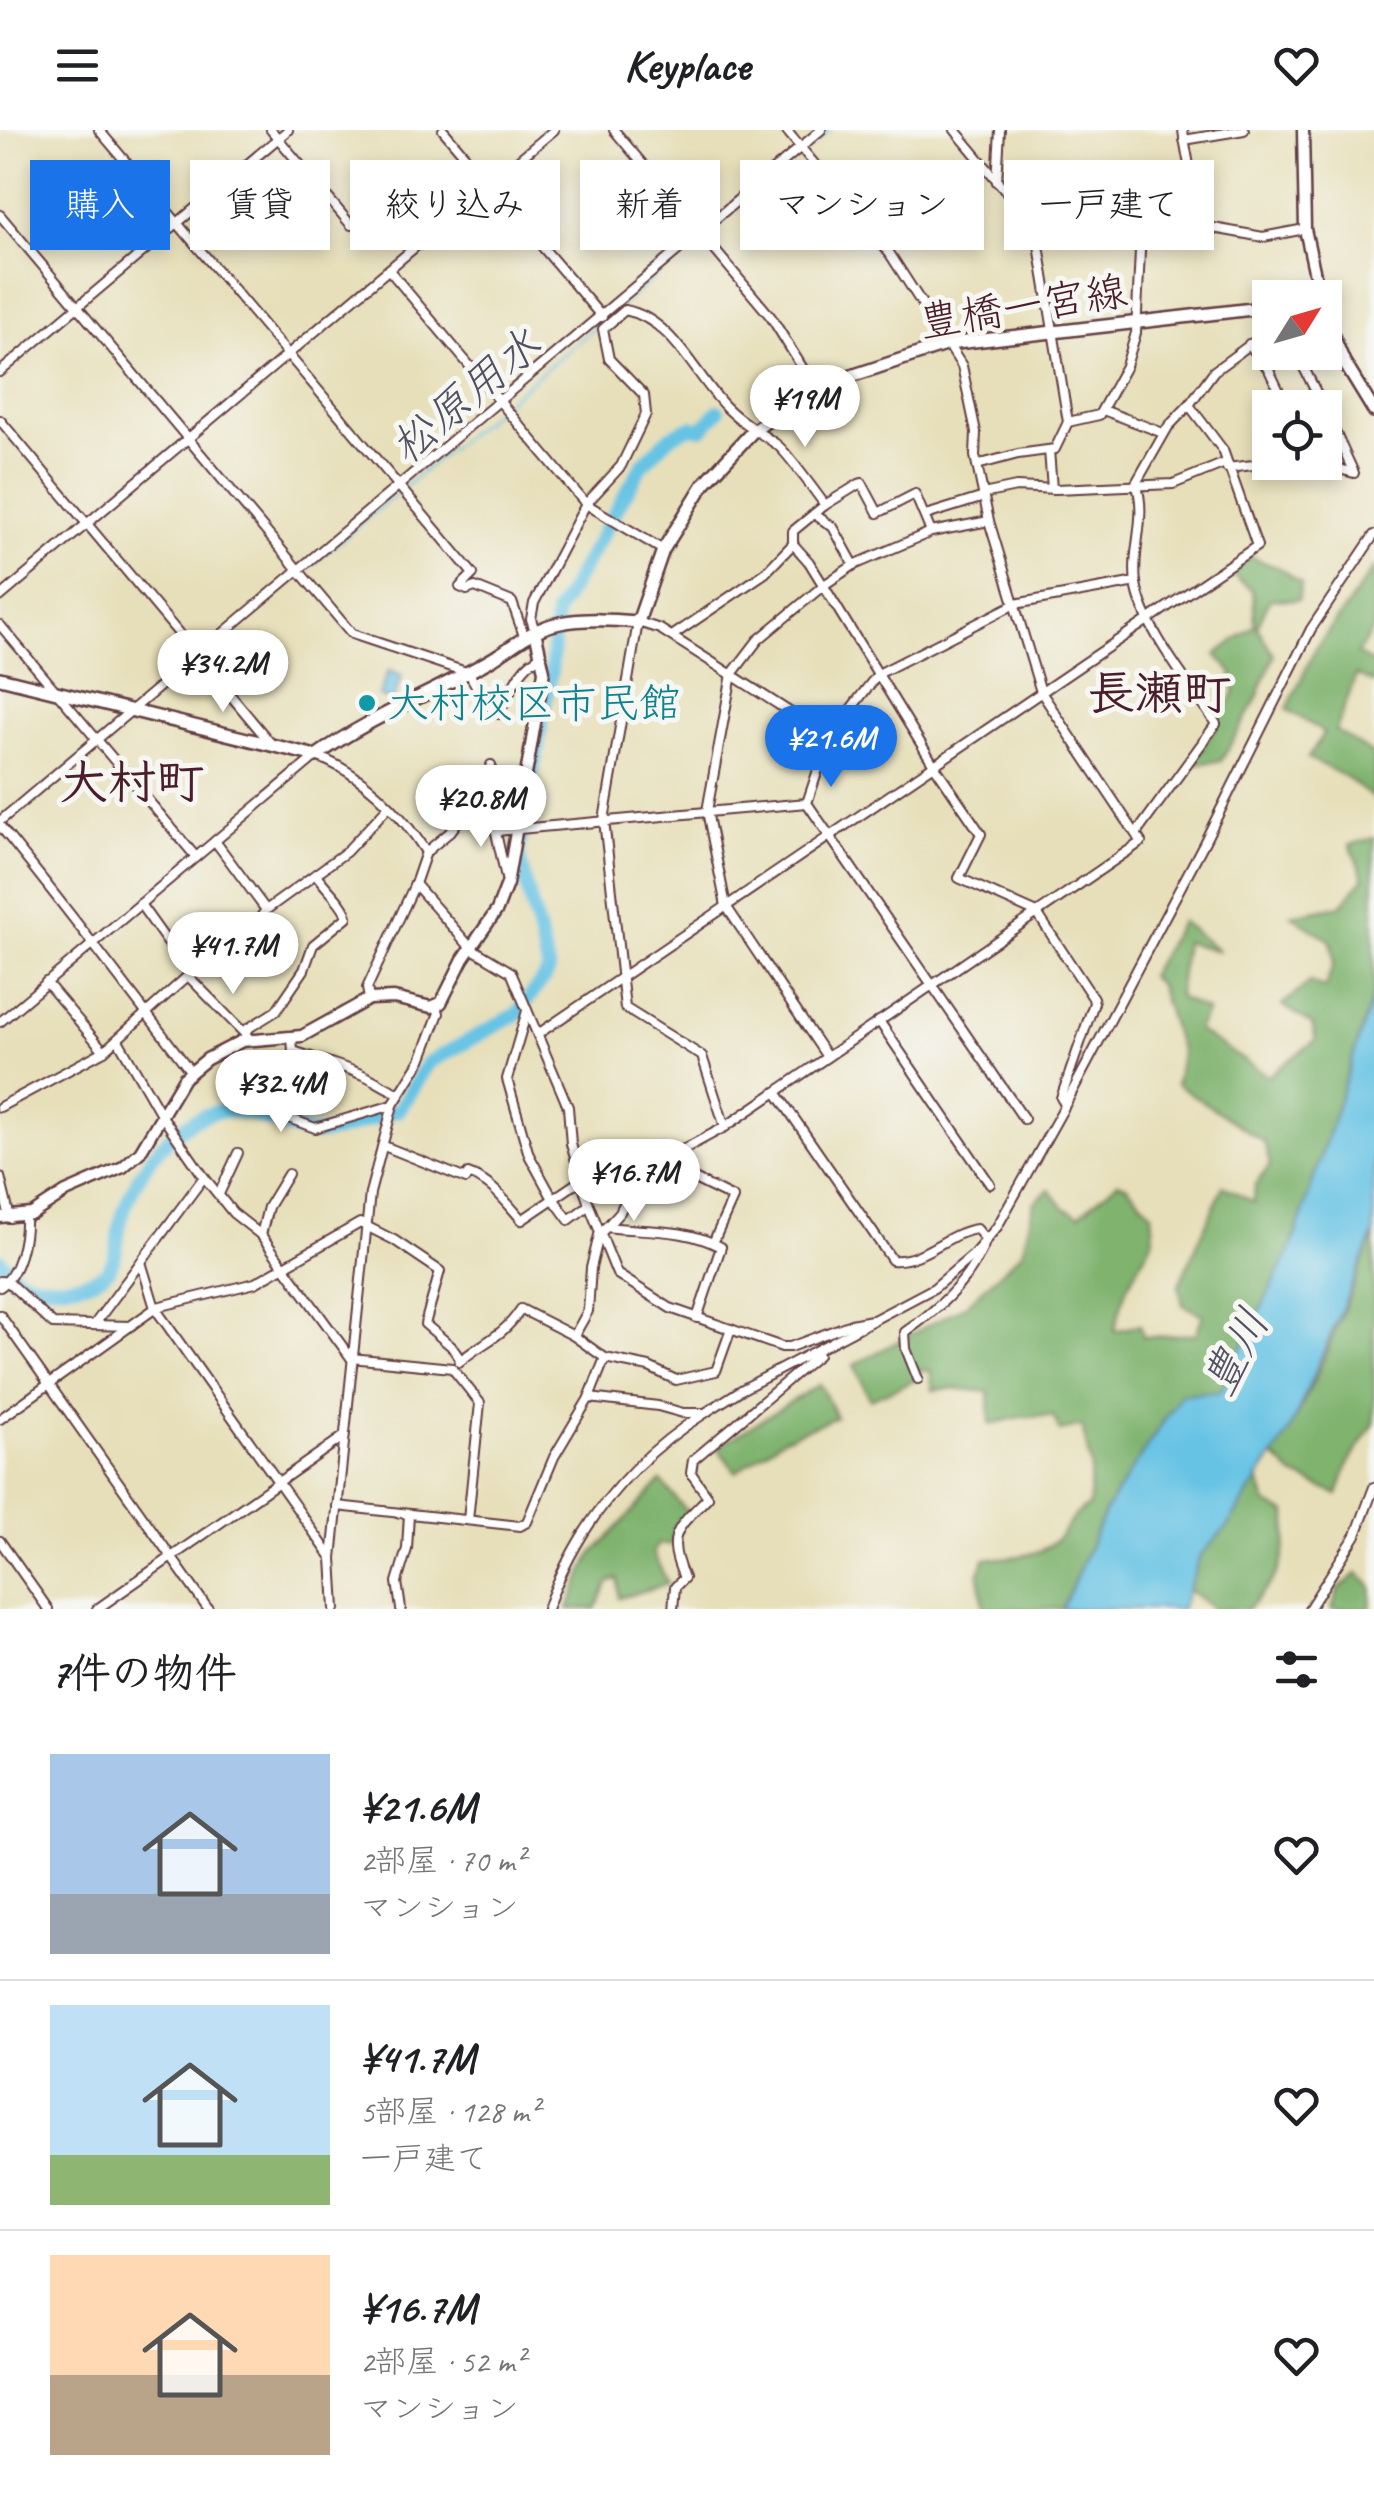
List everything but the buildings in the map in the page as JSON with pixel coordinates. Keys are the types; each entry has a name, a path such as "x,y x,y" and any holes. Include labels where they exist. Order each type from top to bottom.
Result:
{"main road":[{"name":"豊橋一宮線","path":"638,622 664,550 704,484 753,431 815,388 948,344 1252,309"},
{"path":"1342,357 1374,411"},
{"path":"0,678 316,756 346,734 542,629 610,620 638,622"}],"street":[{"path":"99,130 473,574 460,587 475,587 512,602 542,629"},
{"path":"271,130 350,224"},
{"path":"0,372 288,130"},
{"path":"443,130 468,160"},
{"path":"520,160 554,130"},
{"path":"614,130 639,160"},
{"path":"574,1336 588,1311 591,1268 602,1231 620,1212 634,1182 660,1162 725,1127 1141,842 1041,692 989,521 962,366 890,254 786,130"},
{"path":"720,220 822,130"},
{"path":"954,130 1004,190"},
{"path":"997,182 1000,130"},
{"path":"1187,160 1184,135 1244,130"},
{"path":"1302,130 1305,229 1316,280"},
{"path":"0,215 352,634 467,672 486,704 500,714 522,670 542,656"},
{"path":"1214,228 1263,238 1305,229"},
{"path":"0,596 411,250"},
{"path":"436,1006 497,910 522,828 543,682 542,629 531,619 534,603 586,504 621,466 648,408 644,395 609,359 604,319 545,250"},
{"path":"190,1072 94,942 0,825 132,710 684,250"},
{"path":"714,250 770,317 815,388"},
{"path":"977,465 1055,449 1068,422 1040,250"},
{"path":"1068,422 1103,410 1129,358 1136,321 1140,250"},
{"path":"388,270 586,504 664,550"},
{"path":"604,319 625,310 651,322 690,358 724,405 753,431 778,444 825,505"},
{"path":"1136,834 1216,724 1147,618 1136,582 1142,511 1137,486 1164,433 1214,371 1252,342"},
{"path":"1249,344 1278,390"},
{"path":"538,1034 1256,546 1223,450 1189,405"},
{"path":"1103,410 1164,433"},
{"path":"0,420 274,746"},
{"path":"1342,447 1354,473 1342,470"},
{"path":"1049,450 1052,488"},
{"path":"926,514 1016,487 1174,484 1226,466 1252,464"},
{"path":"931,532 914,494 878,514 862,482 793,531 793,544 824,585 981,834 959,878 1037,913 1094,1004 1060,1098 1066,1104"},
{"path":"814,514 834,527 854,565"},
{"path":"827,1057 726,906 707,811 732,674 758,640 854,565 931,532 989,521"},
{"path":"547,1609 563,1566 596,1512 662,1444 741,1390 878,1320 949,1278 986,1240 1018,1193 1066,1104 1312,630 1374,535"},
{"path":"672,636 765,573 793,544"},
{"path":"807,802 830,738 878,674 1014,604 1136,582"},
{"path":"725,1127 702,1056 625,1008 620,979 604,820 638,622 672,636 830,738"},
{"path":"0,625 196,857"},
{"path":"0,1022 316,756 340,768 388,806 410,826 426,852"},
{"path":"368,1000 368,988 426,852 450,832 488,782 490,765"},
{"path":"477,794 488,796 508,884"},
{"path":"496,831 807,802"},
{"path":"807,802 1024,1119"},
{"path":"0,1107 104,1051 189,975 241,943 266,910 346,852 388,806"},
{"path":"215,841 266,910"},
{"path":"0,1176 5,1217 25,1216 80,1185 123,1167 140,1152 190,1072 276,1011 304,970 313,945 347,917 345,908 327,892 316,874"},
{"path":"415,884 471,948 511,972 568,1108 571,1144 581,1180 617,1274 670,1308 790,1347 851,1324 878,1320"},
{"path":"140,904 189,975 247,1035 292,1038 316,1030 348,1008 368,1000 394,998 436,1006"},
{"path":"46,982 104,1051"},
{"path":"336,1609 332,1558 364,1225 393,1106 421,1060 439,1013 436,1006"},
{"path":"527,1009 507,1079 529,1155 569,1220 589,1205"},
{"path":"879,1022 990,1184"},
{"path":"292,1038 292,1051 265,1109 315,1128 393,1106"},
{"path":"118,1040 162,1116 204,1177 234,1213 262,1235 351,1358 452,1368 480,1403 468,1520"},
{"path":"292,1051 360,1073 388,1090 400,1092"},
{"path":"776,1092 892,1260 912,1256 967,1230 977,1229 986,1240"},
{"path":"384,1146 466,1179 468,1174 480,1178 522,1220 581,1180"},
{"path":"220,1194 238,1153"},
{"path":"660,1162 732,1198 713,1243"},
{"path":"262,1235 268,1207 288,1174"},
{"path":"94,1326 204,1177"},
{"path":"25,1216 26,1232 5,1282 53,1324 131,1326"},
{"path":"0,1419 156,1308 256,1282 360,1223 440,1271 425,1324 461,1360"},
{"path":"602,1231 643,1227 721,1247 697,1318"},
{"path":"918,1379 906,1348 905,1332 957,1287 978,1262 986,1240"},
{"path":"141,1262 156,1308 332,1558"},
{"path":"452,1368 475,1349 494,1341 521,1309 574,1336 605,1358 649,1367 676,1380 716,1371 732,1329"},
{"path":"0,1316 208,1609"},
{"path":"673,1609 675,1587 684,1578 675,1561 673,1538 708,1496 691,1474 692,1460 829,1346"},
{"path":"336,1506 520,1526 527,1522 554,1458 589,1398 605,1358"},
{"path":"589,1398 705,1414"},
{"path":"97,1609 343,1437"},
{"path":"1308,1609 1356,1535 1374,1487"},
{"path":"400,1609 398,1582 407,1550 408,1514"},
{"path":"0,1541 48,1609"}],"green space":[{"path":"1248,556 1281,569 1301,583 1298,600 1270,599 1257,627 1274,655 1256,700 1221,761 1193,764 1235,692 1232,672 1216,655 1255,625 1253,591 1229,572"},
{"path":"1374,568 1374,628 1357,654 1374,664 1374,683 1356,675 1336,731 1374,755 1374,799 1346,777 1308,758 1324,733 1287,709 1315,650"},
{"path":"1374,838 1374,992 1292,1246 1220,1393 1105,1511 1062,1609 984,1609 979,1574 984,1559 1021,1556 1047,1547 1089,1506 1091,1467 1082,1426 1060,1431 1053,1416 1020,1417 990,1424 989,1392 933,1390 930,1370 917,1371 918,1379 870,1399 854,1365 966,1305 1022,1252 1034,1203 1049,1189 1063,1207 1079,1215 1118,1182 1126,1185 1152,1213 1154,1238 1126,1289 1114,1331 1140,1325 1143,1337 1196,1334 1203,1315 1183,1305 1179,1285 1223,1186 1254,1202 1255,1186 1270,1165 1264,1142 1176,1084 1181,1053 1159,985 1149,976 1181,921 1219,951 1185,942 1178,997 1207,1011 1197,1030 1268,1076 1316,1040 1312,1024 1282,1005 1310,982 1325,989 1334,962 1331,941 1291,915 1340,906 1364,878 1350,845"},
{"path":"1374,1234 1374,1424 1348,1464 1338,1495 1293,1475 1273,1456 1316,1375"},
{"path":"820,1384 836,1417 784,1438 736,1472 717,1447"},
{"path":"1258,1479 1267,1504 1287,1513 1280,1567 1247,1609 1214,1609 1188,1590 1200,1556 1227,1527"},
{"path":"661,1481 689,1514 676,1527 671,1545 658,1544 653,1553 668,1584 619,1598 618,1578 609,1582 595,1609 568,1609 591,1556"},
{"path":"1358,1573 1372,1587 1370,1609 1332,1609 1338,1590"}],"water":[{"path":"388,671 402,675 393,701 379,696"},
{"path":"1374,992 1374,1234 1289,1432 1227,1527 1200,1556 1181,1609 1062,1609 1105,1511 1181,1394 1220,1392 1292,1246"}],"waterway":[{"name":"松原用水","path":"506,402 830,130"},
{"name":"松原用水","path":"203,656 500,407"},
{"path":"0,1260 16,1276 37,1284 65,1285 102,1275 112,1263 120,1224 139,1176 160,1148 186,1125 216,1112 230,1111 311,1134 355,1125 399,1110 428,1063 517,1014 549,971 518,854 551,672 556,614 642,465 671,436 691,427 702,429 718,411"},
{"name":"松原用水","path":"142,707 197,661"},
{"name":"松原用水","path":"0,826 132,715"}],"place":[{"name":"大村校区市民館","path":"367,703"}],"district":[{"name":"長瀬町","path":"1159,693"},
{"name":"大村町","path":"132,782"}],"water label":[{"name":"豊川","path":"1236,1352"}]}
